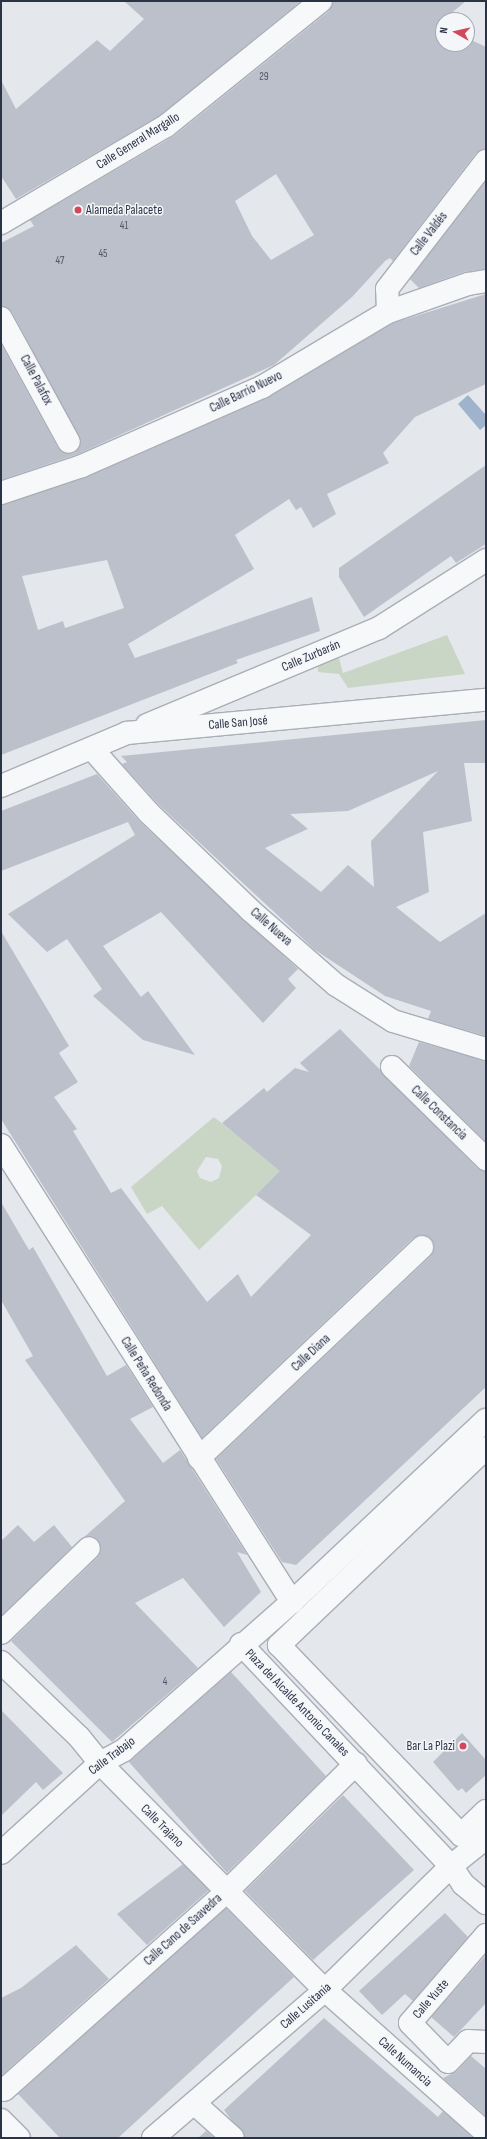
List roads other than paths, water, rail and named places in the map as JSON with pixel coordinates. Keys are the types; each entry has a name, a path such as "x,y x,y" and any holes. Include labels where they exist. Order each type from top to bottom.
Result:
{"street":[{"name":"Calle General Margallo","path":"1,223 166,126 321,1"},
{"name":"Calle Valdés","path":"388,312 387,289 486,161"},
{"name":"Calle Barrio Nuevo","path":"1,493 82,466 262,387 388,312 486,281"},
{"name":"Calle Palafox","path":"1,318 69,442"},
{"name":"Calle Zurbarán","path":"127,733 379,628 486,560"},
{"name":"Calle San José","path":"1,786 92,750 127,733 486,700"},
{"name":"Calle Nueva","path":"92,750 149,813 250,910 336,985 393,1021 486,1048"},
{"name":"Calle Constancia","path":"392,1067 486,1159"},
{"name":"Calle Peña Redonda","path":"1,1145 292,1602"},
{"name":"Calle Diana","path":"199,1458 422,1247"},
{"name":"Plaza del Alcalde Antonio Canales","path":"486,1420 292,1602 241,1644 451,1866 463,1884 486,1903"},
{"name":"Plaza del Alcalde Antonio Canales","path":"486,1448 279,1645 461,1835 486,1811"},
{"path":"1,1633 89,1548"},
{"name":"Calle Trabajo","path":"1,1853 100,1763 124,1750 241,1644"},
{"name":"Calle Trajano","path":"1,1662 79,1737 100,1763 325,1990"},
{"name":"Calle Cano de Saavedra","path":"4,2090 227,1891 356,1764"},
{"path":"451,1866 486,1838"},
{"name":"Calle Lusitania","path":"153,2138 325,1990 451,1866"},
{"name":"Calle Yuste","path":"486,1935 410,2023 448,2062 468,2041 486,2042"},
{"name":"Calle Numancia","path":"325,1990 486,2133"},
{"path":"194,2103 233,2138"},
{"path":"1,2120 20,2138"}],"water":[{"path":"468,395 486,415 486,425 480,430 458,404"}],"place":[{"name":"Alameda Palacete","path":"78,210"},
{"name":"Bar La Plazi","path":"463,1746"}]}
